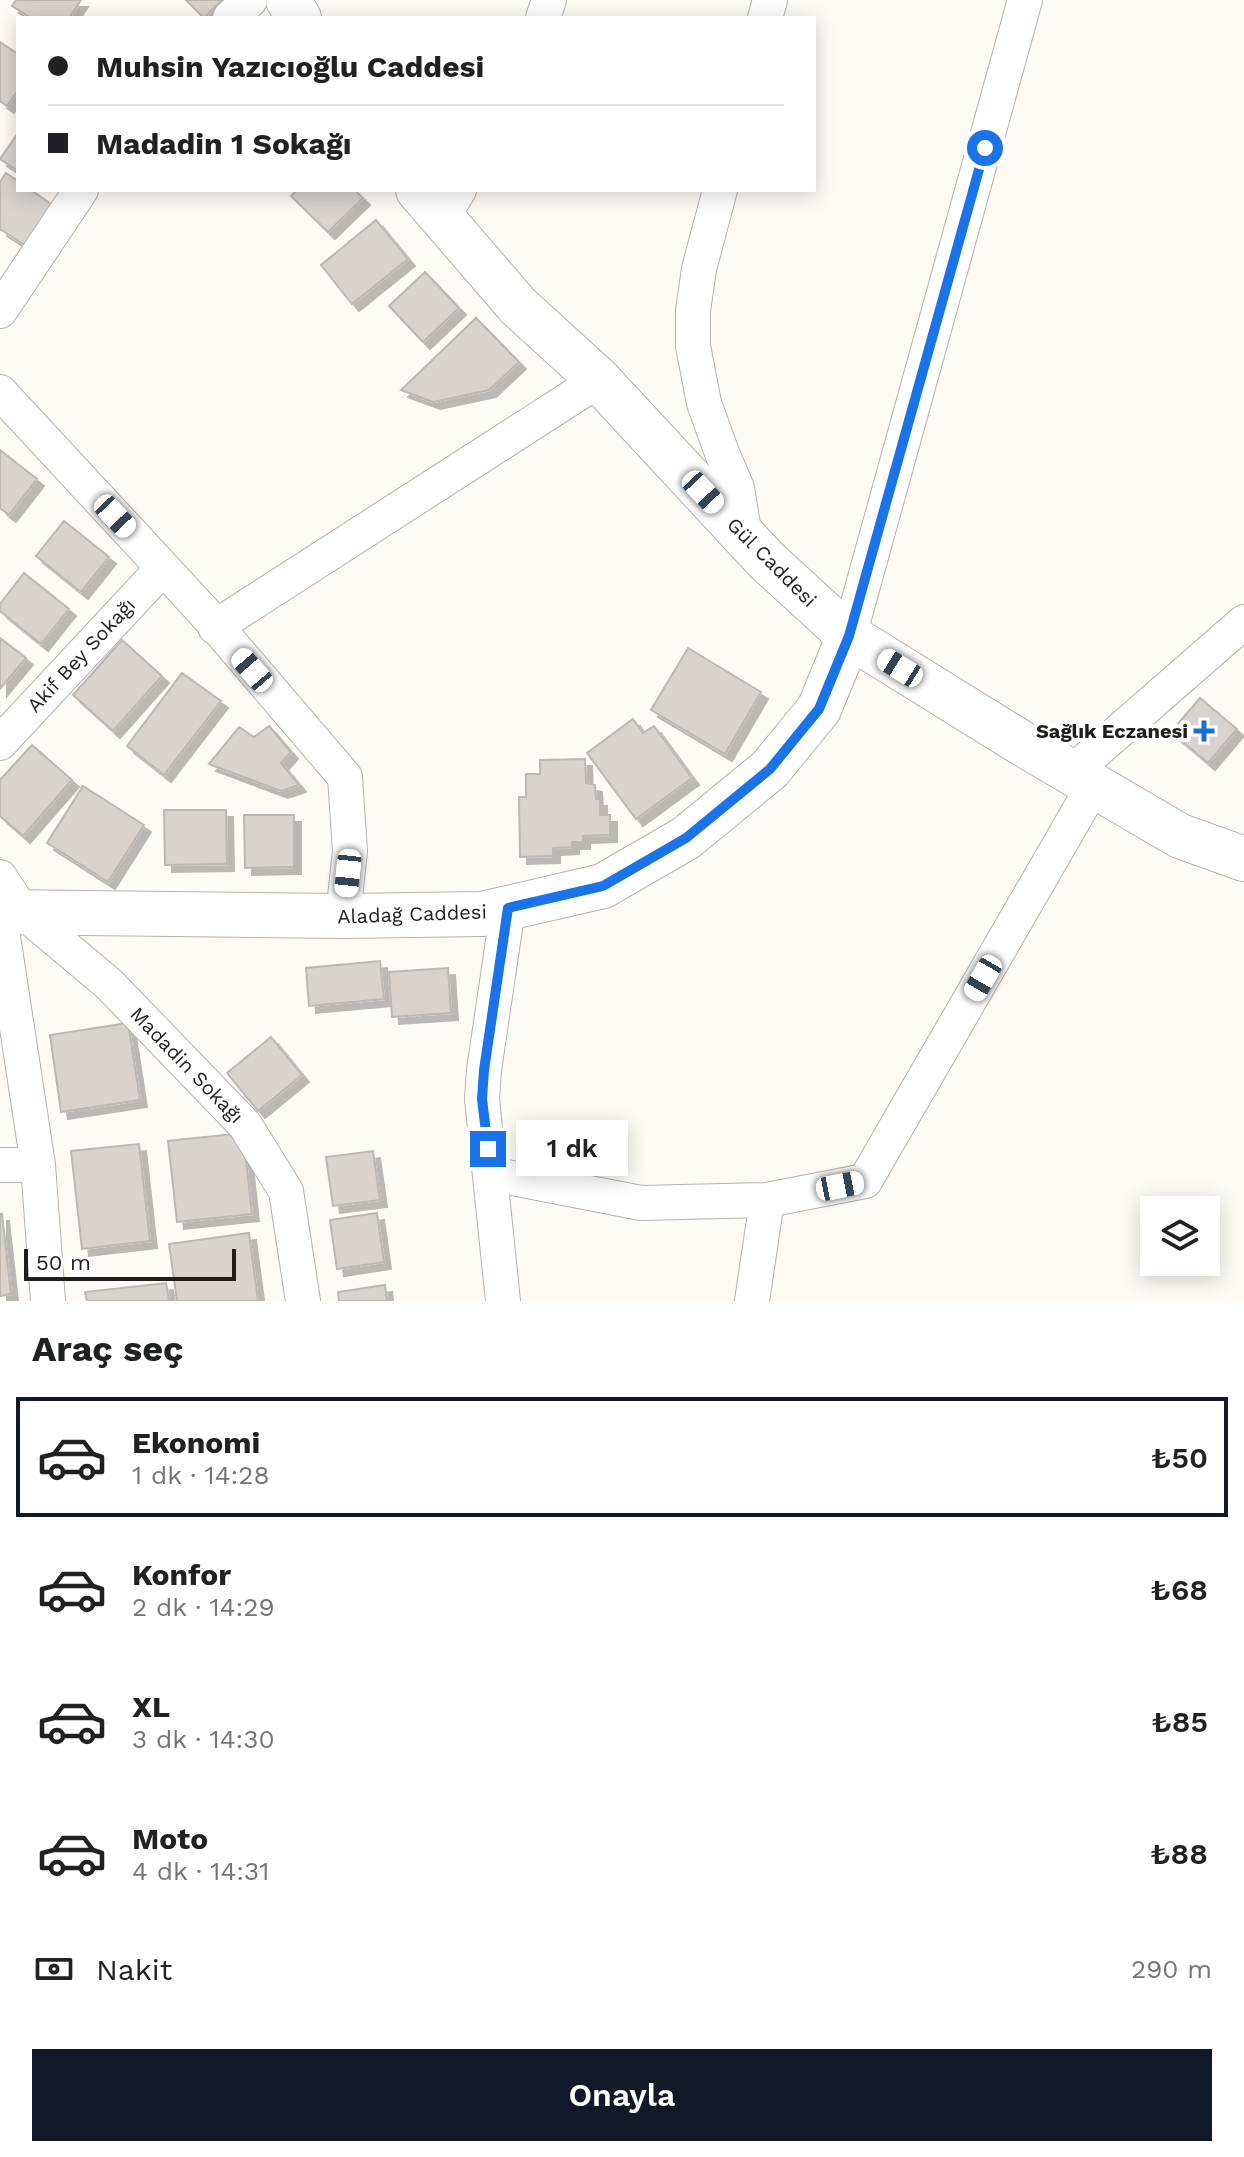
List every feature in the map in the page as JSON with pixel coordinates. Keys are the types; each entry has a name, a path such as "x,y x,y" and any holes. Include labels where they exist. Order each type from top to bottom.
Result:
{"main road":[{"name":"Gül Caddesi","path":"440,199 518,306 599,380 766,560 849,636 1180,836 1244,859"},
{"name":"Aladağ Caddesi","path":"6,904 343,916 482,914 603,886 686,838 770,769 819,709 849,636"}],"street":[{"path":"232,16 250,0"},
{"path":"849,636 1025,0"},
{"path":"0,311 80,192"},
{"path":"720,192 697,283 693,346 704,403 737,488 745,537"},
{"path":"215,627 599,380"},
{"path":"0,392 204,612 345,777 350,851 343,916"},
{"name":"Akif Bey Sokağı","path":"0,743 163,568"},
{"path":"491,1174 641,1203 767,1200 865,1181 1083,779 1244,622"},
{"path":"6,904 38,1165 48,1301"},
{"name":"Madadin Sokağı","path":"6,904 109,984 245,1125 286,1191 303,1301"},
{"path":"503,1301 482,1099 508,908"},
{"path":"0,1165 38,1165"},
{"path":"752,1301 767,1200"}],"building":[{"path":"16,0 81,0 70,16 28,16 12,6"},
{"path":"186,0 222,0 206,16 202,16"},
{"path":"0,42 16,53 16,93 7,106 0,101"},
{"path":"16,136 16,170 0,159"},
{"path":"6,173 16,180 16,192 34,192 54,206 26,246 0,229 0,182"},
{"path":"295,192 357,192 363,198 328,232 291,196"},
{"path":"376,220 408,259 352,304 321,265"},
{"path":"425,272 459,308 423,342 389,306"},
{"path":"476,318 519,362 489,390 433,402 401,390"},
{"path":"0,450 37,479 9,515 0,508"},
{"path":"64,521 109,557 81,592 36,556"},
{"path":"24,573 69,609 41,644 0,611 0,604"},
{"path":"0,638 26,658 0,689"},
{"path":"122,640 162,676 113,731 73,695"},
{"path":"688,648 761,692 725,754 651,710"},
{"path":"182,673 221,701 164,775 127,746"},
{"path":"1200,698 1237,729 1208,763 1171,732"},
{"path":"633,719 643,733 654,726 692,778 636,819 587,753"},
{"path":"269,726 291,752 281,763 299,785 281,791 209,764 239,727 254,737"},
{"path":"32,745 72,780 23,836 0,816 0,780"},
{"path":"585,759 586,783 595,785 596,799 600,799 600,815 610,815 610,835 583,836 583,842 572,842 572,847 553,848 553,856 520,857 519,797 526,797 526,774 540,774 540,760"},
{"path":"83,786 144,825 108,882 47,843"},
{"path":"164,810 226,810 227,864 165,865"},
{"path":"244,815 294,815 294,867 245,868"},
{"path":"380,961 384,999 309,1006 306,968"},
{"path":"448,968 451,1013 392,1017 389,972"},
{"path":"128,1023 140,1100 61,1112 50,1035"},
{"path":"271,1037 302,1075 258,1111 227,1073"},
{"path":"243,1133 252,1214 177,1222 168,1141"},
{"path":"139,1144 150,1241 82,1249 71,1151"},
{"path":"373,1151 380,1200 333,1206 326,1157"},
{"path":"377,1213 384,1262 337,1269 330,1220"},
{"path":"0,1214 11,1294 0,1296"},
{"path":"249,1233 258,1301 177,1301 169,1244"},
{"path":"166,1283 169,1301 87,1301 85,1292"},
{"path":"385,1285 387,1301 339,1301 338,1292"}],"place":[{"name":"Sağlık Eczanesi","path":"1204,731"}],"route":[{"path":"488,1149 482,1099 484,1070 508,908 603,886 686,838 770,769 819,709 849,636 985,148"}]}
